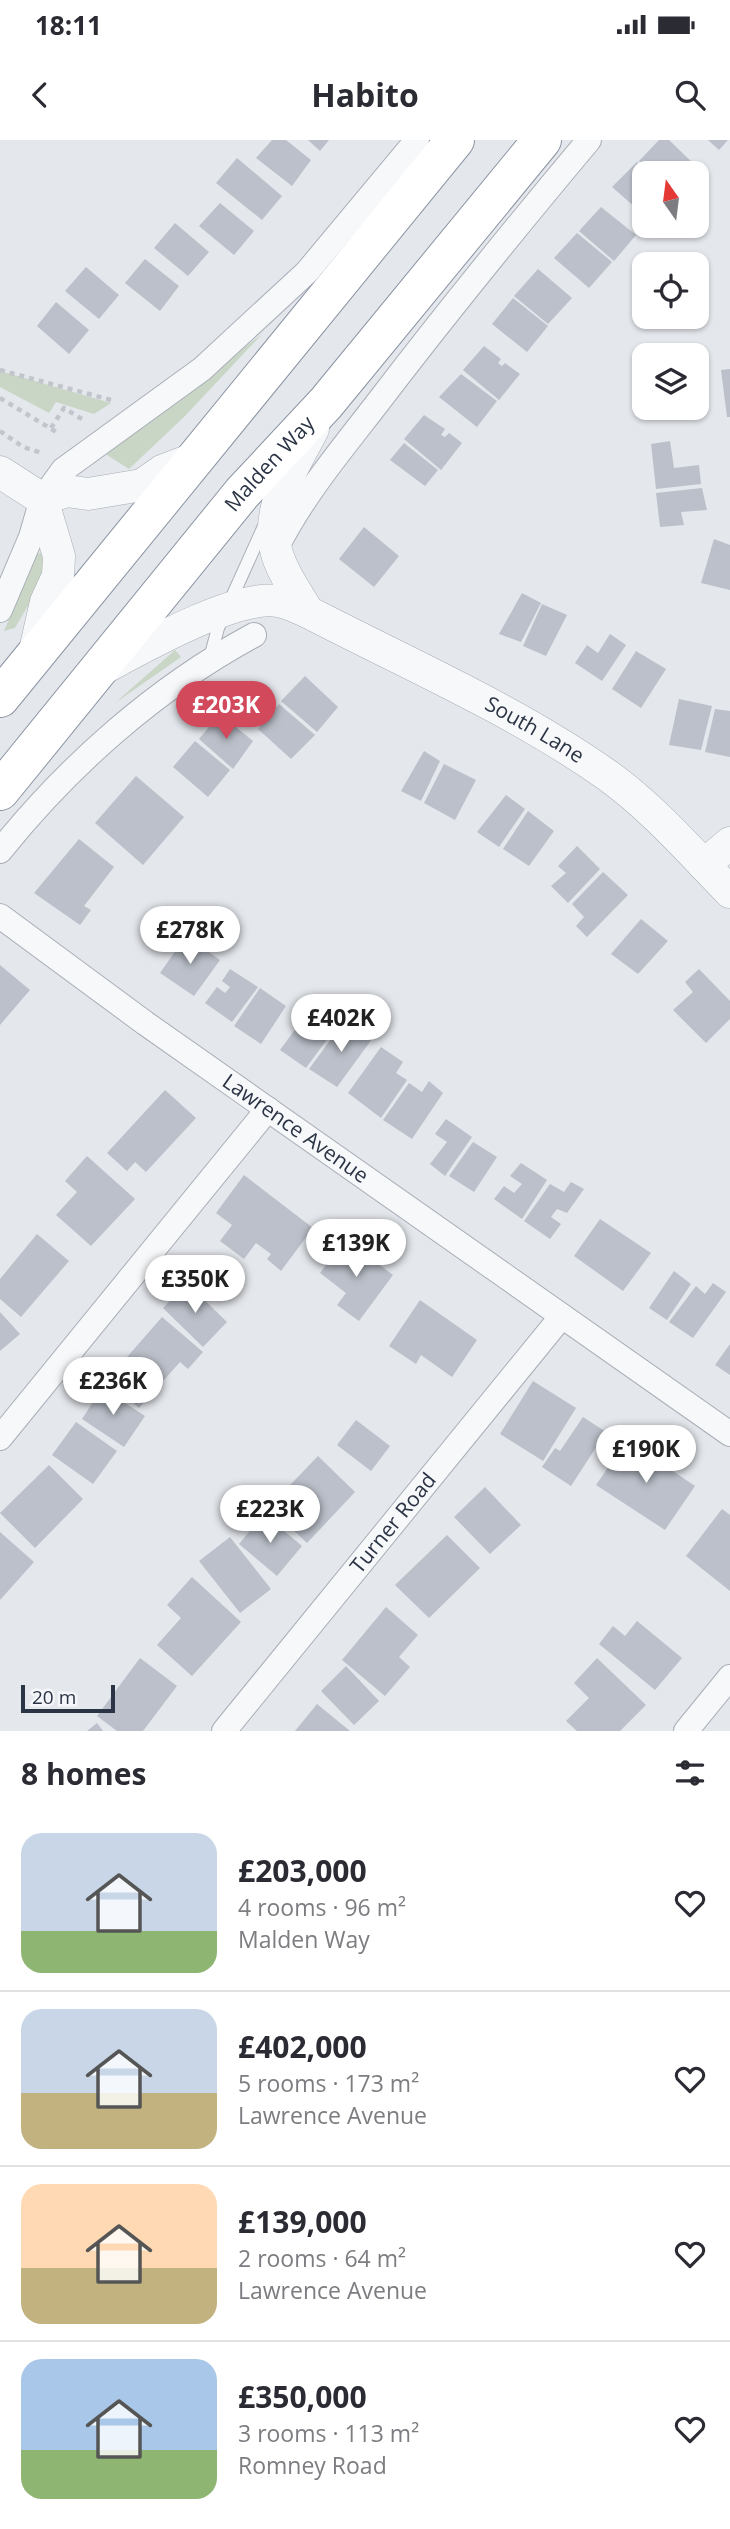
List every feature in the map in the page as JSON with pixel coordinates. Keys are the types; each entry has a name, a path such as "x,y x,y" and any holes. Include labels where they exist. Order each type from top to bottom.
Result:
{"highway":[{"path":"0,698 455,140"},
{"name":"Malden Way","path":"0,791 242,493 326,402 542,140"}],"street":[{"path":"0,610 31,537 42,499 63,470 202,369 307,272 417,140"},
{"name":"Malden Way","path":"276,549 287,526 452,305 589,140"},
{"path":"308,612 276,549 276,501 326,402"},
{"path":"42,499 67,491 88,494 142,485 162,471 196,457"},
{"path":"0,472 42,499 59,556 58,576 46,602 34,656"},
{"name":"South Lane","path":"99,670 178,629 226,610 276,600 308,612 559,743 609,776 657,816 730,892"},
{"path":"0,851 32,811 78,764 147,707 209,662 254,635"},
{"path":"704,865 730,844"},
{"name":"Lawrence Avenue","path":"0,916 268,1109 730,1434"},
{"path":"0,1438 268,1109"},
{"name":"Turner Road","path":"224,1731 562,1315"},
{"path":"687,1731 730,1677"}],"lane":[{"path":"209,662 226,610 276,501"}],"path":[{"path":"0,370 126,403 141,412"},
{"path":"0,398 58,433"},
{"path":"51,428 64,408 80,418"}],"green space":[{"path":"262,334 185,416 129,469 104,453"},
{"path":"0,371 111,403 94,414 56,402 49,413 0,387"},
{"path":"42,552 47,558 46,575 15,628 4,631 36,555"},
{"path":"175,650 181,657 115,703"}],"building":[{"path":"272,140 286,140 311,160 292,186 256,158"},
{"path":"308,140 329,140 320,151"},
{"path":"659,140 669,140 691,161 639,161"},
{"path":"708,140 728,140 719,150"},
{"path":"237,158 282,196 262,220 216,183"},
{"path":"632,167 632,204 612,187"},
{"path":"220,203 254,231 234,255 199,226"},
{"path":"601,207 632,232 633,238 614,261 579,231"},
{"path":"175,223 209,252 188,276 154,248"},
{"path":"577,233 612,262 589,288 554,258"},
{"path":"145,259 179,286 160,311 125,283"},
{"path":"86,267 119,295 99,319 65,291"},
{"path":"538,269 572,298 548,324 514,296"},
{"path":"513,298 548,326 527,352 492,324"},
{"path":"56,302 89,330 69,354 37,326"},
{"path":"484,346 501,359 498,363 502,366 505,363 520,374 499,400 463,370"},
{"path":"730,369 730,417 727,417 721,370"},
{"path":"461,374 497,401 477,427 439,397"},
{"path":"424,415 445,429 441,435 445,437 449,433 462,443 441,470 404,439"},
{"path":"670,441 674,468 699,465 701,484 656,489 651,444"},
{"path":"404,443 438,470 425,486 390,460"},
{"path":"702,488 707,510 681,512 684,525 660,527 656,493"},
{"path":"364,527 399,556 374,587 339,559"},
{"path":"714,539 730,545 730,590 701,583"},
{"path":"522,593 541,603 521,642 499,634"},
{"path":"542,604 567,615 546,656 523,646"},
{"path":"610,634 626,645 602,681 575,663 587,645 598,653"},
{"path":"636,651 666,669 641,708 612,689"},
{"path":"305,676 338,707 317,732 281,701"},
{"path":"679,699 712,706 701,750 669,745"},
{"path":"279,704 315,735 291,759 258,729"},
{"path":"715,709 730,711 730,757 705,752"},
{"path":"220,714 253,741 233,769 199,739"},
{"path":"195,741 230,770 208,797 173,767"},
{"path":"424,751 440,761 421,801 401,791"},
{"path":"444,764 476,780 455,820 424,803"},
{"path":"136,776 184,817 143,865 95,823"},
{"path":"506,795 525,809 499,847 477,832"},
{"path":"528,811 554,831 529,866 503,849"},
{"path":"79,839 114,867 84,906 91,910 80,925 34,893"},
{"path":"577,846 600,869 568,903 551,886 566,873 558,866"},
{"path":"603,872 628,895 587,937 576,926 584,917 572,904"},
{"path":"641,919 668,941 638,974 611,954"},
{"path":"186,936 220,960 194,996 160,973"},
{"path":"0,965 30,990 0,1025"},
{"path":"230,969 258,987 232,1022 205,1003 217,987 225,993 230,987 222,981"},
{"path":"699,969 730,1001 730,1019 706,1043 673,1010 693,992 685,982"},
{"path":"260,988 286,1006 261,1044 234,1026"},
{"path":"308,1012 334,1030 306,1068 280,1050"},
{"path":"345,1020 372,1039 337,1087 309,1069"},
{"path":"381,1047 403,1062 396,1073 407,1080 381,1118 348,1093"},
{"path":"429,1081 443,1093 412,1139 383,1120 409,1083 422,1092"},
{"path":"165,1090 196,1118 146,1172 135,1162 127,1171 107,1153"},
{"path":"446,1119 472,1137 445,1176 430,1164 447,1142 435,1134"},
{"path":"473,1142 497,1157 474,1192 449,1176"},
{"path":"87,1156 135,1199 91,1246 56,1215 77,1192 65,1181"},
{"path":"521,1163 547,1180 522,1219 494,1199 504,1186 514,1193 522,1184 510,1176"},
{"path":"244,1175 313,1228 281,1271 267,1259 271,1254 256,1243 244,1259 220,1241 232,1225 216,1213"},
{"path":"571,1182 584,1189 567,1213 557,1209 551,1217 561,1224 550,1239 524,1221 550,1184 564,1192"},
{"path":"600,1219 651,1253 623,1291 574,1256"},
{"path":"37,1234 69,1261 21,1317 0,1299 0,1279"},
{"path":"345,1239 393,1275 359,1321 337,1305 346,1293 320,1273"},
{"path":"674,1271 691,1284 667,1320 649,1308"},
{"path":"187,1283 227,1322 203,1347 163,1308"},
{"path":"713,1283 726,1292 693,1338 669,1322 696,1286 705,1294"},
{"path":"420,1300 477,1340 452,1377 421,1355 416,1364 389,1346"},
{"path":"0,1312 20,1334 0,1351"},
{"path":"162,1317 203,1352 188,1369 180,1362 139,1408 107,1380"},
{"path":"730,1344 730,1375 715,1365"},
{"path":"533,1381 576,1408 543,1461 500,1434"},
{"path":"102,1388 145,1416 124,1447 82,1419"},
{"path":"583,1417 606,1432 571,1486 542,1467 555,1448 560,1451"},
{"path":"356,1420 390,1446 371,1471 337,1445"},
{"path":"76,1422 117,1451 93,1484 52,1455"},
{"path":"627,1440 695,1486 665,1530 596,1485"},
{"path":"318,1456 355,1492 307,1543 269,1507"},
{"path":"49,1465 83,1499 35,1548 0,1513"},
{"path":"485,1487 521,1525 490,1554 454,1517"},
{"path":"722,1509 730,1515 730,1591 686,1556"},
{"path":"264,1514 302,1546 277,1576 239,1544"},
{"path":"0,1532 34,1562 0,1600"},
{"path":"447,1535 480,1568 429,1618 395,1585"},
{"path":"230,1537 271,1589 240,1613 199,1561"},
{"path":"192,1577 241,1622 192,1676 157,1645 181,1618 167,1605"},
{"path":"386,1607 418,1635 399,1657 410,1667 385,1696 342,1660"},
{"path":"637,1621 682,1658 655,1690 599,1644 613,1626 625,1636"},
{"path":"140,1658 177,1686 143,1731 117,1731 97,1716"},
{"path":"597,1658 646,1705 620,1731 577,1731 566,1721 589,1698 574,1683"},
{"path":"346,1666 379,1701 354,1725 321,1691"},
{"path":"317,1704 350,1731 295,1731"},
{"path":"97,1723 103,1731 87,1731"}]}
